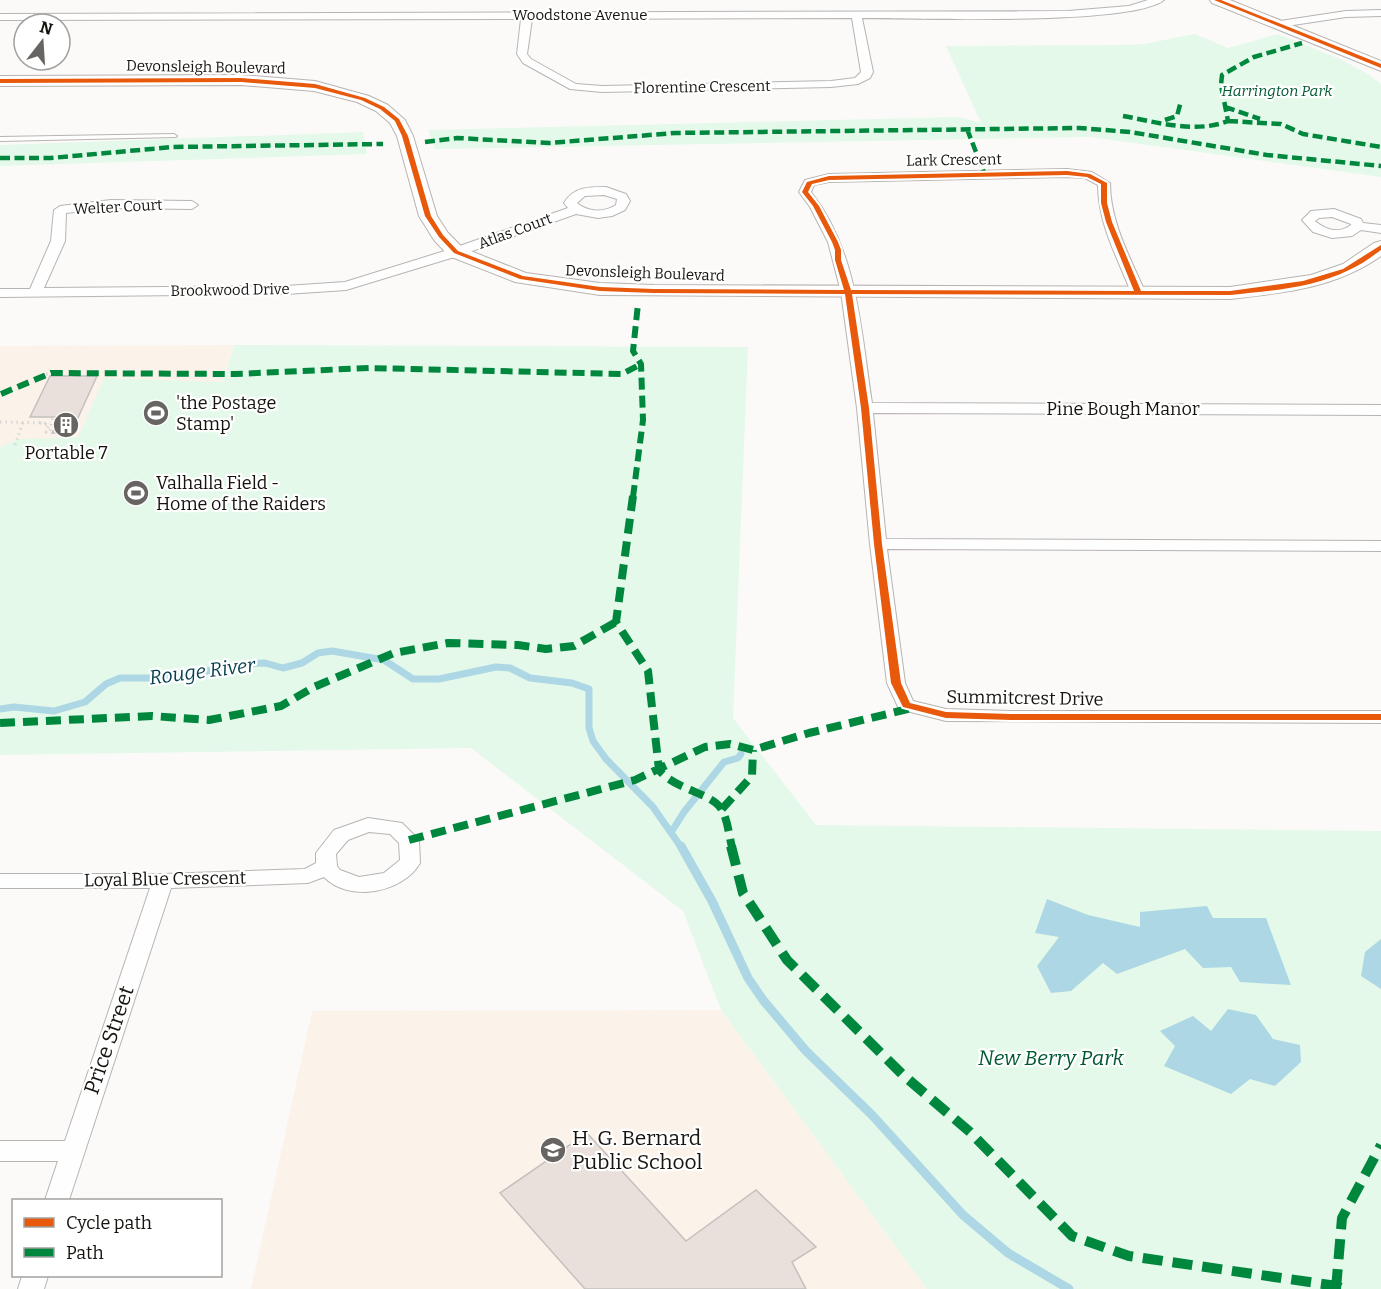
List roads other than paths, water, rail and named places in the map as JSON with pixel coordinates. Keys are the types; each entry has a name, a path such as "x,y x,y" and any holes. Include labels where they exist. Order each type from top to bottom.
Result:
{"street":[{"name":"Woodstone Avenue","path":"0,17 1102,12 1130,9 1160,0"},
{"path":"1216,0 1381,66"},
{"path":"1280,24 1338,15 1381,13"},
{"name":"Florentine Crescent","path":"527,15 522,54 527,61 574,87 602,89 831,84 858,81 866,76 867,72 856,14"},
{"name":"Devonsleigh Boulevard","path":"0,81 242,80 315,86 363,99 382,108 397,120 405,136 428,216 441,236 456,252 522,278 554,284 654,291 1230,293 1294,285 1346,270 1381,247"},
{"name":"Lark Crescent","path":"848,292 837,260 836,242 805,192 809,183 829,178 1067,173 1088,176 1104,183 1104,203 1109,222 1138,292"},
{"name":"Welter Court","path":"35,293 58,241 60,210 111,204 192,205"},
{"name":"Atlas Court","path":"456,252 575,210"},
{"path":"1358,226 1381,229"},
{"name":"Brookwood Drive","path":"0,293 319,289 346,286 456,252"},
{"name":"Summitcrest Drive","path":"848,292 865,408 879,544 897,683 906,705 946,715 1011,717 1381,717"},
{"name":"Pine Bough Manor","path":"865,408 1381,410"},
{"path":"879,544 1381,546"},
{"name":"Loyal Blue Crescent","path":"0,881 163,881 308,876 327,867"},
{"name":"Price Street","path":"57,1199 163,881"},
{"path":"0,1151 72,1151"}],"lane":[{"path":"0,139 174,136"}],"water":[{"path":"1047,899 1088,915 1140,927 1140,912 1207,906 1213,918 1266,918 1291,985 1240,982 1231,967 1203,968 1185,949 1117,974 1103,963 1071,991 1051,993 1037,966 1059,937 1035,933"},
{"path":"1381,939 1381,989 1361,976 1365,952"},
{"path":"1228,1009 1256,1015 1273,1039 1300,1045 1301,1062 1275,1086 1250,1079 1231,1094 1164,1066 1175,1046 1160,1031 1193,1016 1211,1031"}],"waterway":[{"name":"Rouge River","path":"0,709 14,707 54,711 85,702 106,684 120,678 172,678 242,664 265,663 283,668 302,663 318,653 332,651 384,660 413,679 439,679 496,667 510,668 530,678 572,683 589,689 589,728 593,741 606,759 653,807 681,847"},
{"path":"672,831 684,812 724,762 738,758 741,754"},
{"path":"681,846 712,901 748,978 763,1000 806,1051 872,1115 963,1215 1008,1253 1069,1289"}],"place":[{"name":"'the Postage Stamp'","path":"156,413"},
{"name":"Portable 7","path":"66,425"},
{"name":"Valhalla Field - Home of the Raiders","path":"136,493"},
{"name":"H. G. Bernard Public School","path":"553,1150"}],"park label":[{"name":"Harrington Park","path":"1277,91"},
{"name":"New Berry Park","path":"1051,1058"}]}
